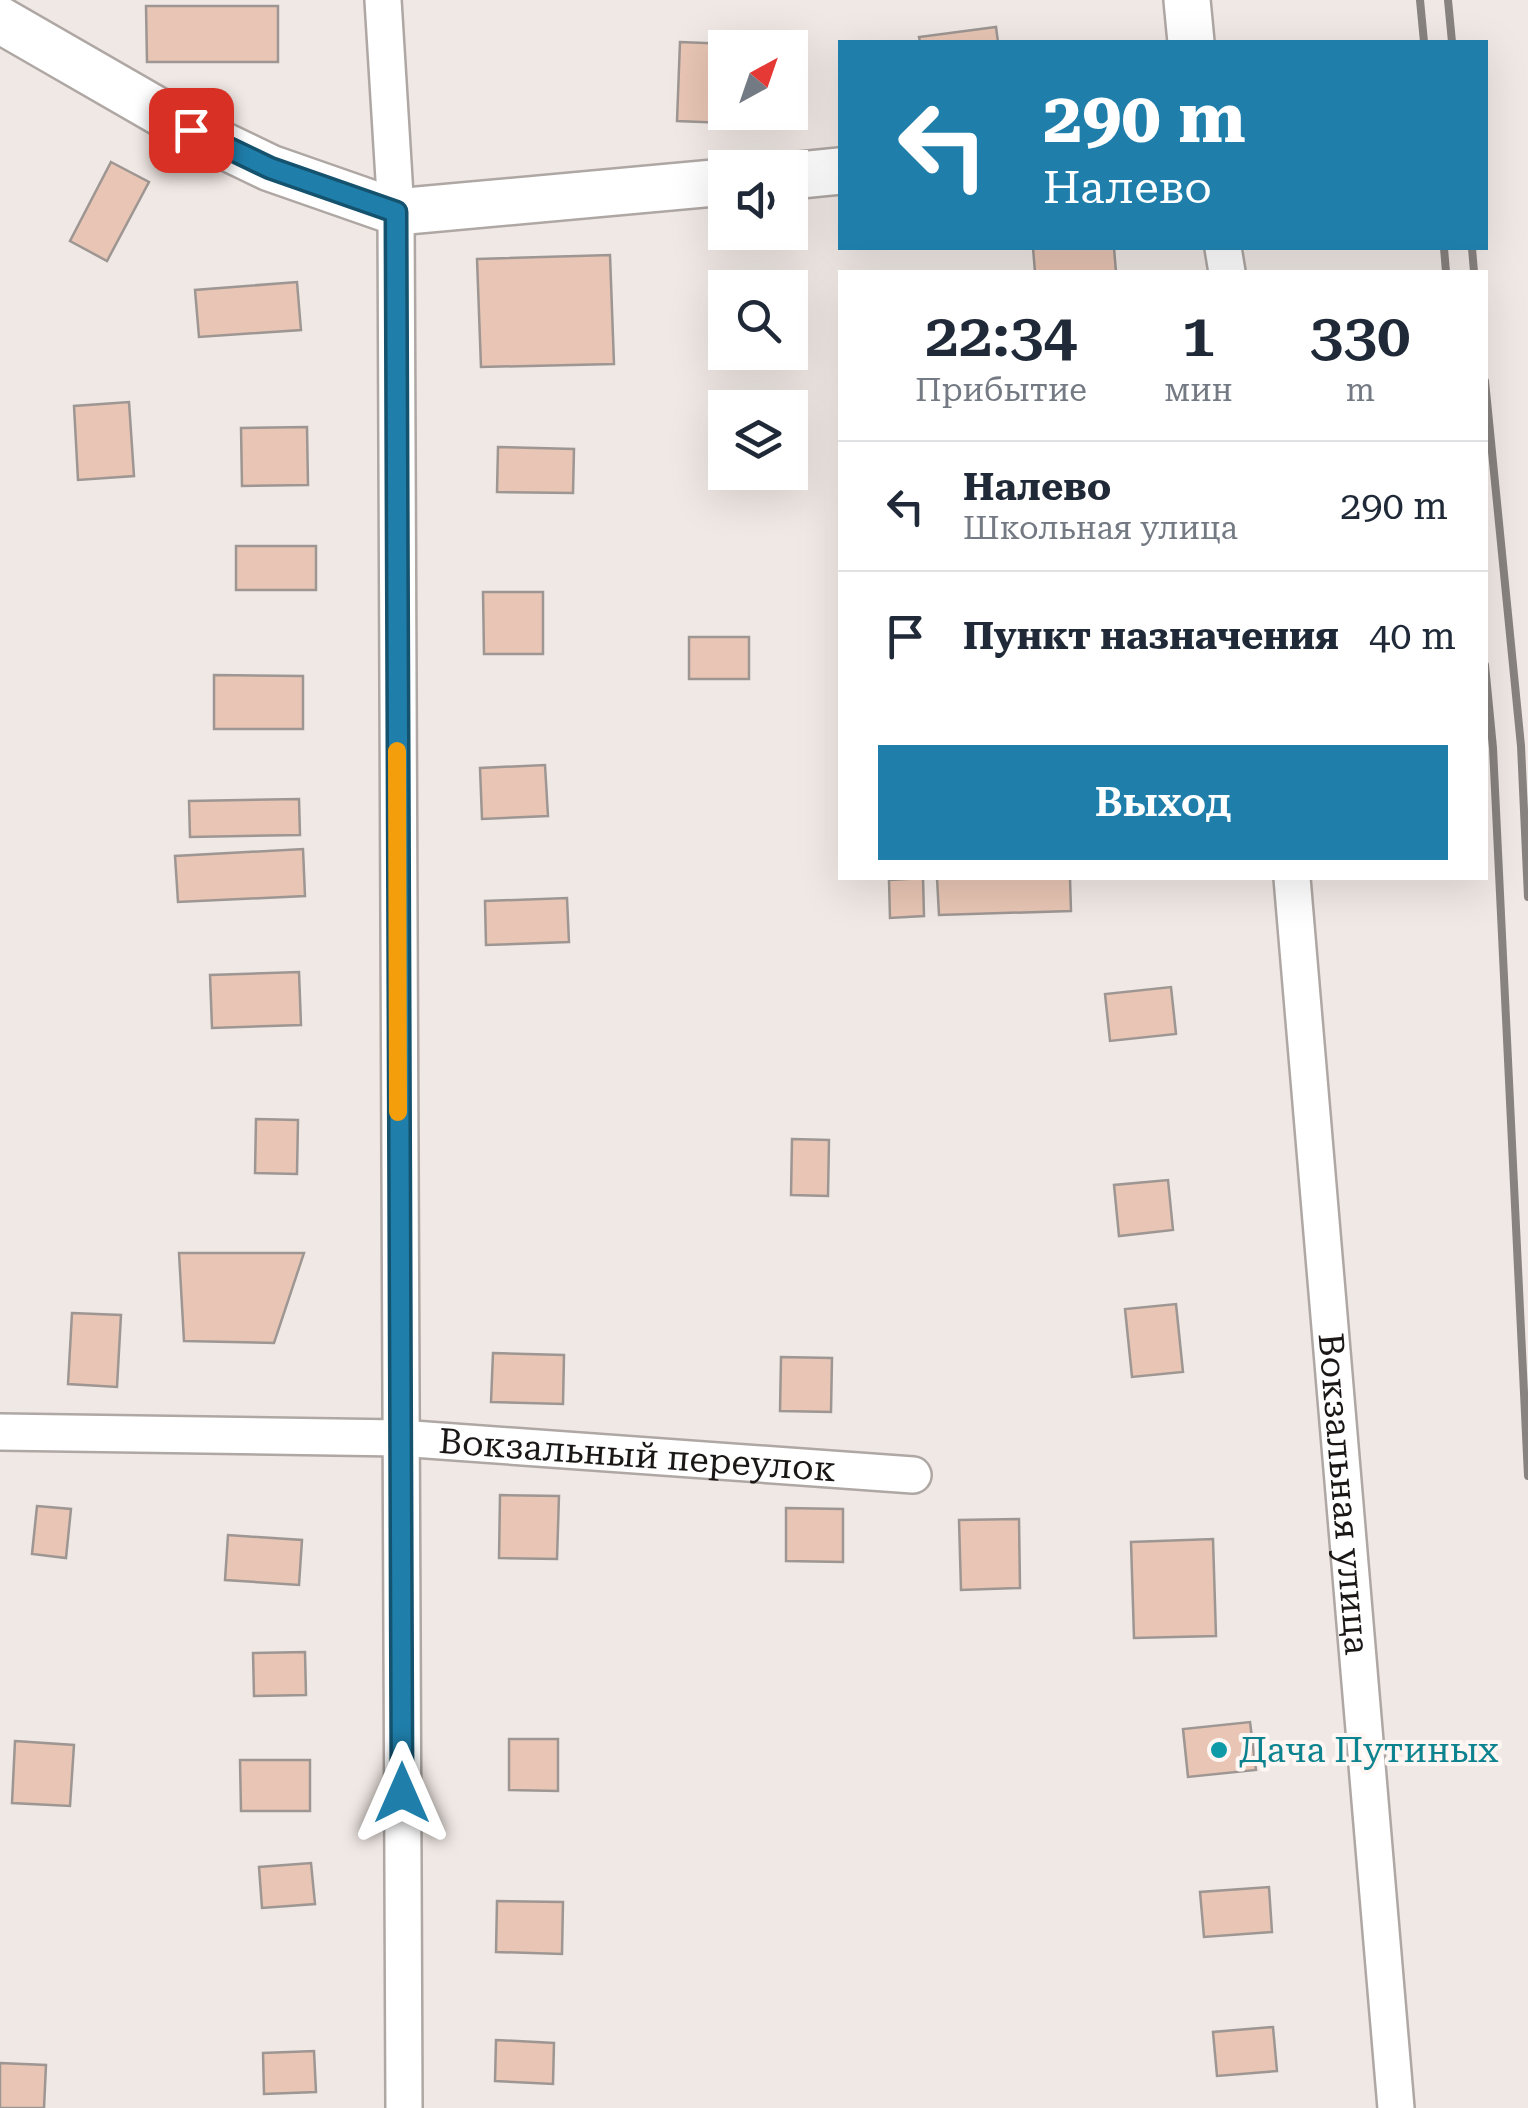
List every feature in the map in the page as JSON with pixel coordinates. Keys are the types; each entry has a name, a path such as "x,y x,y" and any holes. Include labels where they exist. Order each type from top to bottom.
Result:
{"street":[{"path":"383,0 396,212 404,2108"},
{"path":"1187,0 1190,40"},
{"path":"0,20 206,138 270,168 396,212 708,184"},
{"path":"808,174 838,171"},
{"name":"Вокзальная улица","path":"1292,880 1396,2108"},
{"name":"Вокзальный переулок","path":"0,1432 399,1438 914,1475"}],"building":[{"path":"146,6 278,6 278,62 147,62"},
{"path":"996,27 998,40 920,40 919,37"},
{"path":"680,42 708,43 708,122 677,121"},
{"path":"111,162 149,182 107,261 70,241"},
{"path":"1033,250 1114,250 1116,270 1035,270"},
{"path":"610,255 614,364 481,367 477,259"},
{"path":"297,282 301,330 199,337 195,290"},
{"path":"129,402 134,476 78,480 74,406"},
{"path":"307,427 308,485 242,486 241,428"},
{"path":"498,447 574,449 573,493 497,492"},
{"path":"236,546 316,546 316,590 236,590"},
{"path":"483,592 543,592 543,654 484,654"},
{"path":"689,637 749,637 749,679 689,679"},
{"path":"214,675 303,676 303,729 214,729"},
{"path":"545,765 548,816 482,819 480,768"},
{"path":"299,799 300,835 190,837 189,801"},
{"path":"303,849 305,896 178,902 175,856"},
{"path":"889,880 923,880 924,916 890,918"},
{"path":"937,880 1070,880 1071,911 939,915"},
{"path":"567,898 569,942 486,945 485,901"},
{"path":"299,972 301,1025 212,1028 210,975"},
{"path":"1171,987 1176,1034 1110,1041 1105,994"},
{"path":"256,1119 298,1120 297,1174 255,1173"},
{"path":"792,1139 829,1140 828,1196 791,1195"},
{"path":"1168,1180 1173,1230 1119,1236 1114,1185"},
{"path":"179,1253 304,1253 274,1343 184,1341"},
{"path":"1176,1304 1183,1372 1132,1377 1125,1309"},
{"path":"72,1313 121,1315 117,1387 68,1384"},
{"path":"493,1353 564,1355 563,1404 491,1402"},
{"path":"781,1357 832,1358 831,1412 780,1411"},
{"path":"500,1495 559,1496 557,1559 499,1558"},
{"path":"37,1506 71,1509 66,1558 32,1554"},
{"path":"786,1508 843,1509 843,1562 786,1561"},
{"path":"1019,1519 1020,1588 961,1590 959,1520"},
{"path":"228,1535 302,1540 299,1585 225,1580"},
{"path":"1213,1539 1216,1636 1134,1638 1131,1542"},
{"path":"305,1652 306,1695 254,1696 253,1653"},
{"name":"Дача Путиных","path":"1250,1722 1256,1770 1188,1777 1183,1729"},
{"path":"509,1739 558,1739 558,1791 509,1790"},
{"path":"15,1741 74,1745 70,1806 12,1803"},
{"path":"240,1760 310,1760 310,1811 241,1811"},
{"path":"311,1863 315,1904 262,1908 259,1867"},
{"path":"1269,1887 1272,1932 1204,1937 1200,1892"},
{"path":"497,1901 563,1902 562,1954 496,1952"},
{"path":"1273,2027 1277,2071 1217,2076 1213,2032"},
{"path":"496,2040 554,2043 553,2084 495,2081"},
{"path":"314,2051 316,2092 264,2094 263,2053"},
{"path":"0,2063 46,2065 44,2108 0,2108"}],"railway":[{"path":"1420,0 1424,40"},
{"path":"1448,0 1452,40"},
{"path":"1444,250 1446,270"},
{"path":"1472,250 1474,270"},
{"path":"1488,411 1521,746 1528,897"},
{"path":"1488,696 1528,1476"}],"slow traffic":[{"path":"397,751 398,1112"}],"place":[{"name":"Дача Путиных","path":"1219,1750"}],"route":[{"path":"191,130 270,168 396,212 402,1793"}]}
